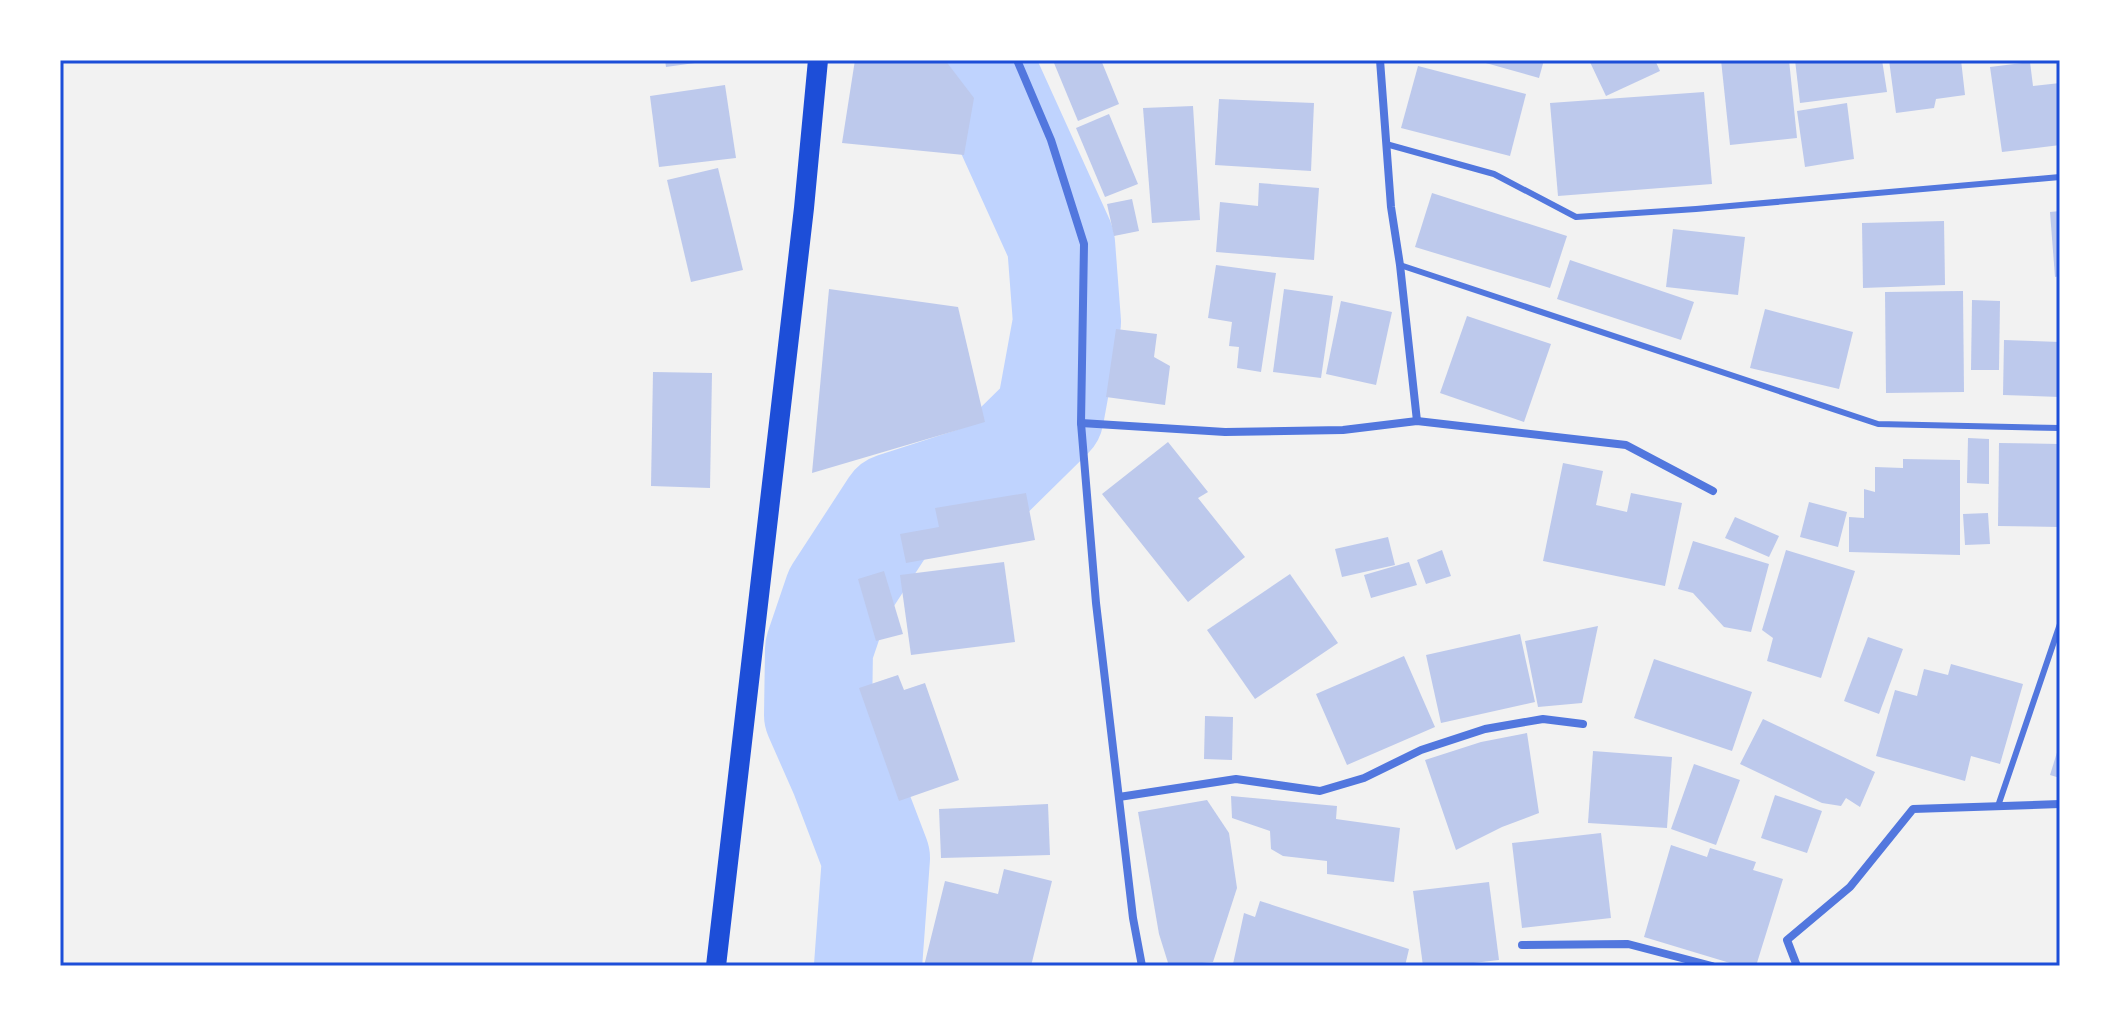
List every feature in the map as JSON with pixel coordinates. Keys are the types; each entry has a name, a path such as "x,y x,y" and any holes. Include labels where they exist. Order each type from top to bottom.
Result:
{"main road":[{"path":"716,966 804,208 818,60"}],"street":[{"path":"1017,60 1051,140 1084,244 1081,423 1096,603 1133,918 1142,966"},
{"path":"1380,60 1391,207 1417,421"},
{"path":"1081,423 1225,432 1343,430 1417,421 1626,445 1713,491"},
{"path":"1119,797 1236,779 1320,791 1364,778 1421,750 1485,729 1543,719 1583,724"},
{"path":"1797,966 1787,940 1850,887 1913,809 2060,804"},
{"path":"1522,945 1628,944 1712,966"}],"lane":[{"path":"1386,144 1494,174 1576,217 2060,177"},
{"path":"1400,265 1878,424 2060,428"},
{"path":"1998,806 2060,624"}],"building":[{"path":"665,60 702,60 702,62 666,67"},
{"path":"855,60 945,60 974,98 964,155 842,143"},
{"path":"1060,60 1101,60 1119,104 1078,121 1054,63"},
{"path":"1475,60 1544,60 1539,78"},
{"path":"1589,60 1655,60 1660,71 1606,96"},
{"path":"1721,60 1789,60 1797,138 1730,145"},
{"path":"1795,60 1882,60 1887,92 1800,103"},
{"path":"1889,60 1961,60 1965,95 1936,99 1934,108 1896,113"},
{"path":"2030,62 2033,86 2060,83 2060,145 2002,152 1990,67"},
{"path":"1418,66 1526,94 1510,156 1401,128"},
{"path":"725,85 736,158 659,167 650,96"},
{"path":"1704,92 1712,184 1558,196 1550,103"},
{"path":"1219,99 1314,103 1311,171 1215,165"},
{"path":"1847,103 1854,159 1805,167 1797,111"},
{"path":"1193,106 1200,220 1152,223 1143,108"},
{"path":"1109,114 1138,184 1105,197 1076,128"},
{"path":"718,168 743,270 691,282 667,180"},
{"path":"1259,183 1319,188 1314,260 1216,252 1220,202 1258,206"},
{"path":"1432,193 1567,236 1550,288 1415,247"},
{"path":"1132,199 1139,231 1114,236 1107,204"},
{"path":"2060,211 2060,276 2055,277 2050,212"},
{"path":"1944,221 1945,285 1863,288 1862,223"},
{"path":"1673,229 1745,237 1738,295 1666,287"},
{"path":"1570,260 1694,302 1681,340 1557,299"},
{"path":"1216,265 1276,273 1261,372 1237,368 1239,347 1229,346 1232,322 1208,318"},
{"path":"829,289 958,307 985,422 812,473"},
{"path":"1284,289 1333,296 1321,378 1273,372"},
{"path":"1963,291 1964,392 1886,393 1885,292"},
{"path":"1972,300 2000,301 1999,370 1971,370"},
{"path":"1341,301 1392,312 1376,385 1326,374"},
{"path":"1765,309 1853,332 1839,389 1750,368"},
{"path":"1467,316 1551,344 1524,422 1440,393"},
{"path":"1116,329 1157,334 1154,357 1170,366 1165,405 1106,397"},
{"path":"2004,340 2060,342 2060,397 2003,395"},
{"path":"653,372 712,373 710,488 651,486"},
{"path":"1968,438 1989,439 1989,484 1967,483"},
{"path":"1168,442 1208,492 1198,498 1245,557 1188,602 1102,494"},
{"path":"1999,443 2060,444 2060,527 1998,526"},
{"path":"1903,459 1960,460 1960,555 1849,552 1849,517 1864,518 1864,489 1875,492 1875,467 1903,468"},
{"path":"1563,463 1603,471 1596,505 1627,512 1631,493 1682,503 1665,586 1543,561"},
{"path":"1026,493 1035,540 906,563 900,534 939,527 935,508"},
{"path":"1809,502 1847,512 1838,547 1800,537"},
{"path":"1988,513 1990,544 1965,545 1963,514"},
{"path":"1735,517 1779,536 1769,557 1725,538"},
{"path":"1388,537 1395,565 1342,577 1335,549"},
{"path":"1693,541 1769,564 1751,632 1724,627 1693,593 1678,589"},
{"path":"1442,550 1451,576 1426,584 1417,560"},
{"path":"1786,550 1855,571 1821,678 1767,661 1773,638 1762,630"},
{"path":"1004,562 1015,642 911,655 900,575"},
{"path":"1409,562 1417,585 1371,598 1364,575"},
{"path":"884,571 903,634 876,641 858,579"},
{"path":"1290,574 1338,643 1255,699 1207,630"},
{"path":"1598,626 1582,703 1538,707 1525,641"},
{"path":"1520,634 1535,702 1441,723 1426,655"},
{"path":"1868,637 1903,649 1879,714 1844,701"},
{"path":"1404,656 1435,727 1347,765 1316,694"},
{"path":"1654,659 1752,692 1732,751 1634,718"},
{"path":"1951,664 2023,684 2000,764 1971,756 1965,781 1876,756 1895,690 1917,696 1924,669 1948,675"},
{"path":"898,675 904,690 925,683 959,780 899,801 859,688"},
{"path":"1205,716 1233,717 1232,760 1204,759"},
{"path":"1763,719 1875,772 1860,807 1846,798 1841,806 1822,803 1740,764"},
{"path":"1527,733 1539,813 1456,850 1425,760 1481,742"},
{"path":"2060,746 2060,778 2050,775"},
{"path":"1593,751 1672,757 1667,828 1588,823"},
{"path":"1694,764 1740,780 1716,845 1671,829"},
{"path":"1775,795 1822,811 1807,853 1761,838"},
{"path":"1231,796 1337,806 1336,819 1400,828 1394,882 1327,874 1327,861 1283,856 1271,849 1270,831 1232,818"},
{"path":"1207,800 1229,833 1237,888 1213,962 1169,966 1159,934 1138,812"},
{"path":"1048,804 1050,855 941,858 939,809"},
{"path":"1601,833 1611,918 1522,928 1512,843"},
{"path":"1671,845 1707,857 1710,848 1756,862 1753,870 1783,879 1756,966 1740,966 1644,937"},
{"path":"1004,869 1052,881 1031,966 924,966 945,881 998,894"},
{"path":"1489,882 1499,960 1423,966 1413,891"},
{"path":"1260,901 1409,949 1405,966 1224,966 1225,963 1233,964 1244,913 1255,917"}],"waterway":[{"path":"868,966 876,858 818,715 819,649 838,593 894,507 987,477 1050,415 1067,322 1061,243 978,60"}]}
